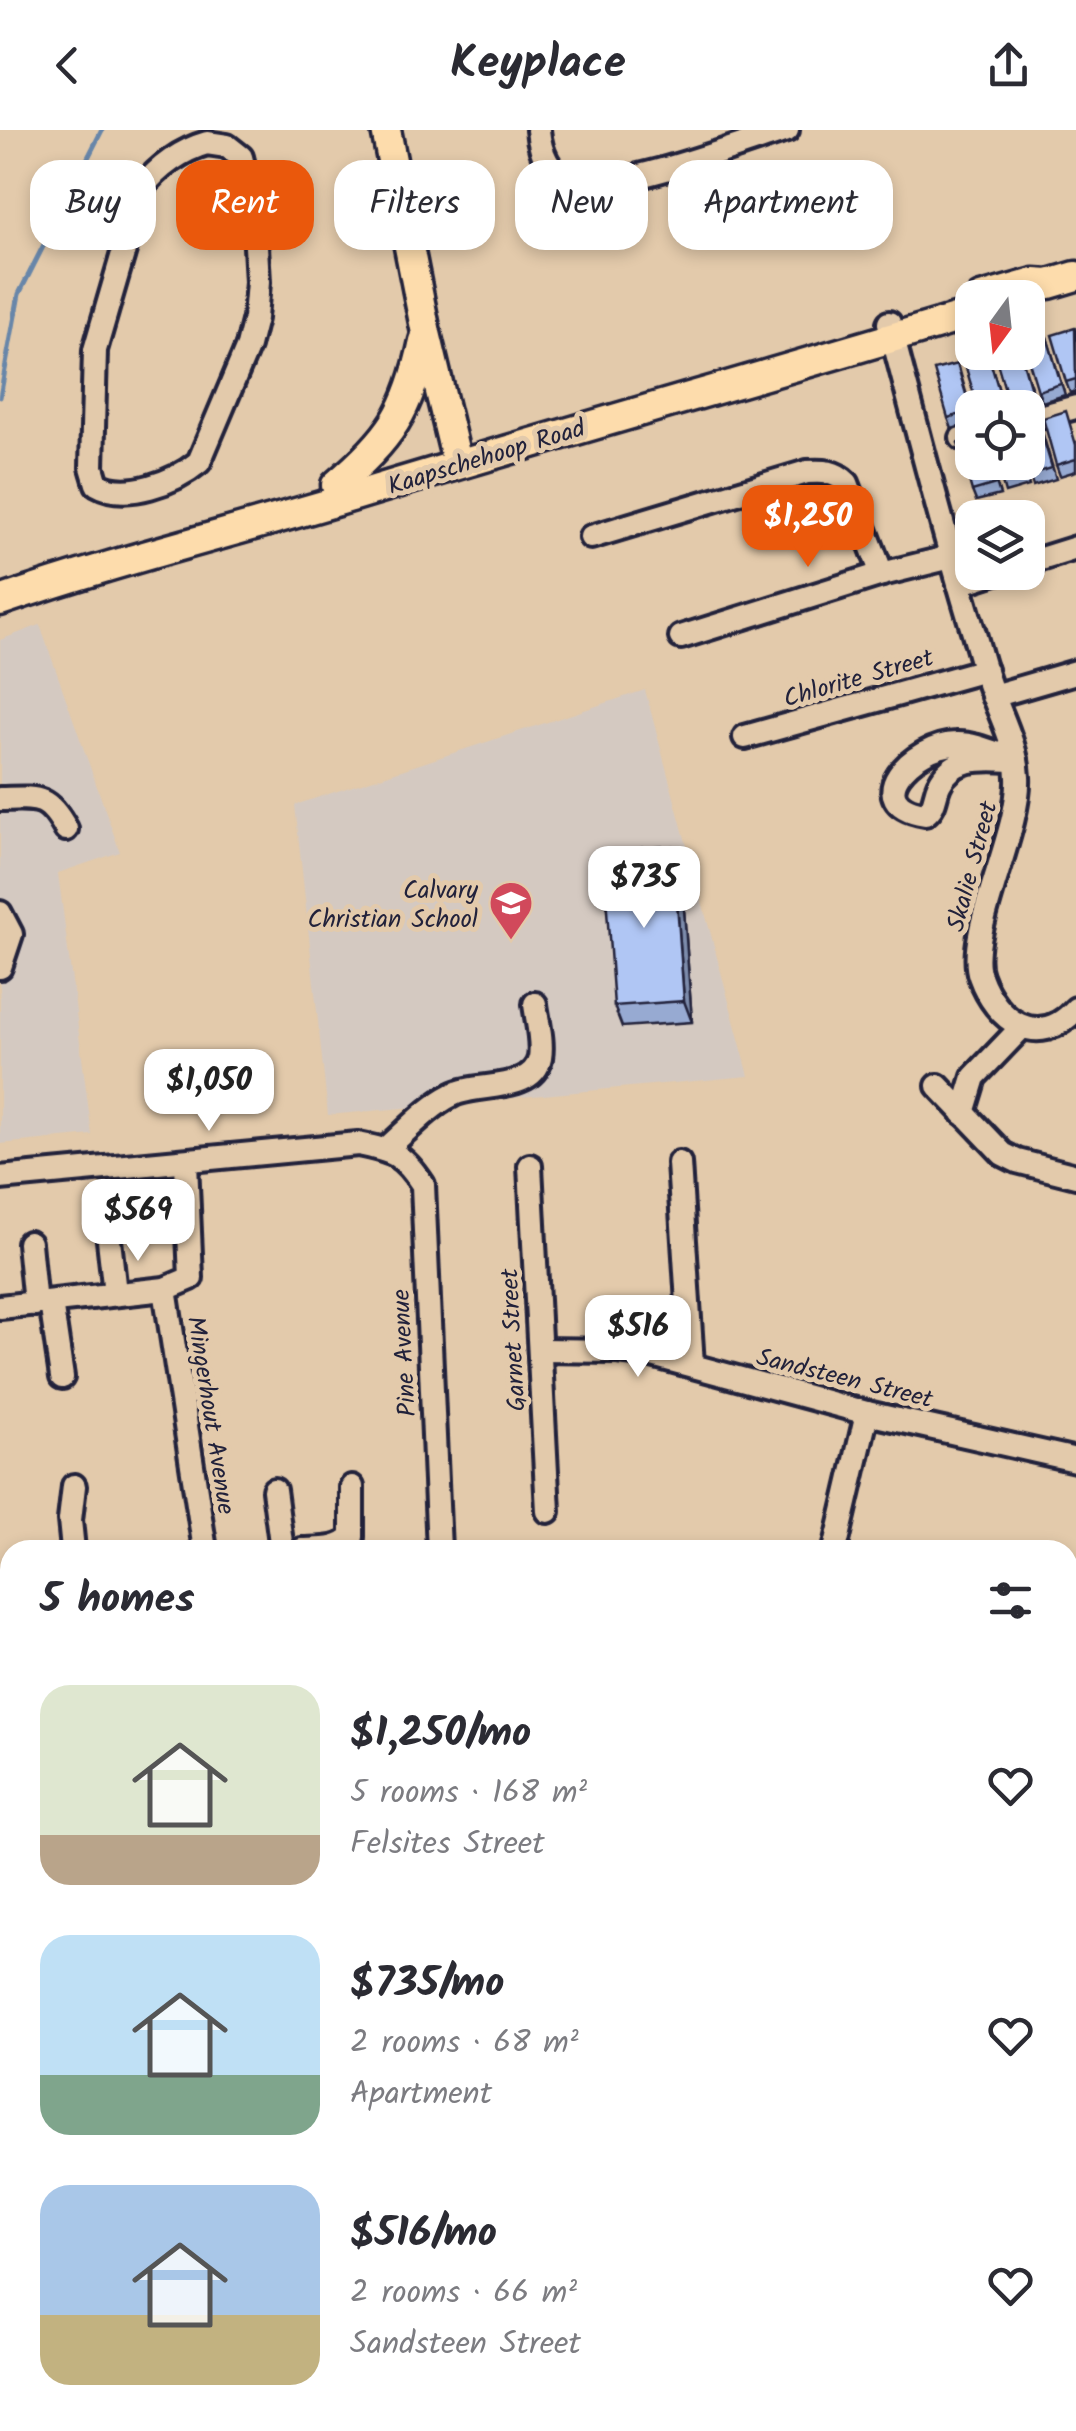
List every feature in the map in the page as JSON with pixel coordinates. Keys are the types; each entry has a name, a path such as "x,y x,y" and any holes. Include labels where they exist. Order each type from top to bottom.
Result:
{"main road":[{"path":"386,130 454,455"},
{"name":"Kaapschehoop Road","path":"0,584 68,561 891,330 955,306"},
{"name":"Kaapschehoop Road","path":"891,330 955,317"},
{"path":"336,485 392,431 411,392 426,333"},
{"name":"Kaapschehoop Road","path":"0,601 72,576 341,500 454,455"}],"street":[{"path":"538,130 540,147 550,168 566,181 587,186 654,171 787,130"},
{"path":"207,143 227,146 241,156 254,211 258,282 248,346 199,462 188,471 155,484 122,492 108,491 97,484 92,467 96,350 136,205 154,173 192,147 207,143"},
{"name":"Skalie Street","path":"891,330 955,572"},
{"path":"1045,415 1076,406"},
{"path":"591,537 808,472 824,471 838,474 847,483 882,574"},
{"path":"1045,558 1076,548"},
{"path":"681,637 882,574 950,557"},
{"name":"Skalie Street","path":"961,590 1015,760 1018,795 977,943 976,961 980,978 1002,1014 1021,1028"},
{"name":"Chlorite Street","path":"745,738 986,670"},
{"path":"993,696 1076,672"},
{"name":"Skalie Street","path":"952,744 1015,760 978,758 958,766 942,779 932,809 925,814 904,805 894,788 894,780 908,762 952,744"},
{"path":"0,799 44,800 55,809 66,829"},
{"path":"0,913 11,934 0,967"},
{"path":"0,1178 358,1144 396,1154 450,1096 470,1088 515,1082 536,1070 540,1044 535,1004"},
{"path":"963,1113 974,1077 1021,1028 1050,1028 1065,1021 1076,1009"},
{"path":"938,1086 1003,1154 1076,1176"},
{"name":"Pine Avenue","path":"396,1154 423,1184 439,1540"},
{"path":"0,1307 184,1284 193,1270 186,1163"},
{"path":"679,1163 692,1365"},
{"name":"Garnet Street","path":"530,1166 548,1511"},
{"path":"109,1240 115,1294"},
{"path":"29,1243 62,1377"},
{"name":"Mingerhout Avenue","path":"165,1289 203,1540"},
{"name":"Sandsteen Street","path":"540,1350 618,1351 692,1365 866,1413 1076,1460"},
{"path":"837,1540 866,1413"},
{"path":"73,1540 70,1520 74,1486"},
{"path":"350,1540 352,1487"},
{"path":"274,1490 281,1540"}],"shaded area":[{"path":"40,625 120,852 58,873 92,1135 0,1144 0,640"},
{"name":"Calvary Christian School","path":"645,690 749,1076 328,1115 295,805"}],"building":[{"path":"1075,328 1076,379 1066,382 1052,335"},
{"path":"1045,338 1061,384 1038,390 1032,370 1045,370"},
{"path":"955,365 955,370 959,370 965,390 955,390 955,416 948,418 934,370"},
{"path":"967,370 993,370 999,390 973,390"},
{"path":"999,370 1025,370 1031,390 1005,390"},
{"path":"1066,411 1076,459 1056,465 1045,417"},
{"path":"1045,444 1052,468 1045,470"},
{"path":"969,480 995,480 996,484 972,491"},
{"path":"673,846 684,1001 614,1006 603,855 626,853 629,899 646,898 642,848"}],"waterway":[{"path":"0,397 19,294 102,130"}],"place":[{"name":"Calvary Christian School","path":"511,941"}]}
